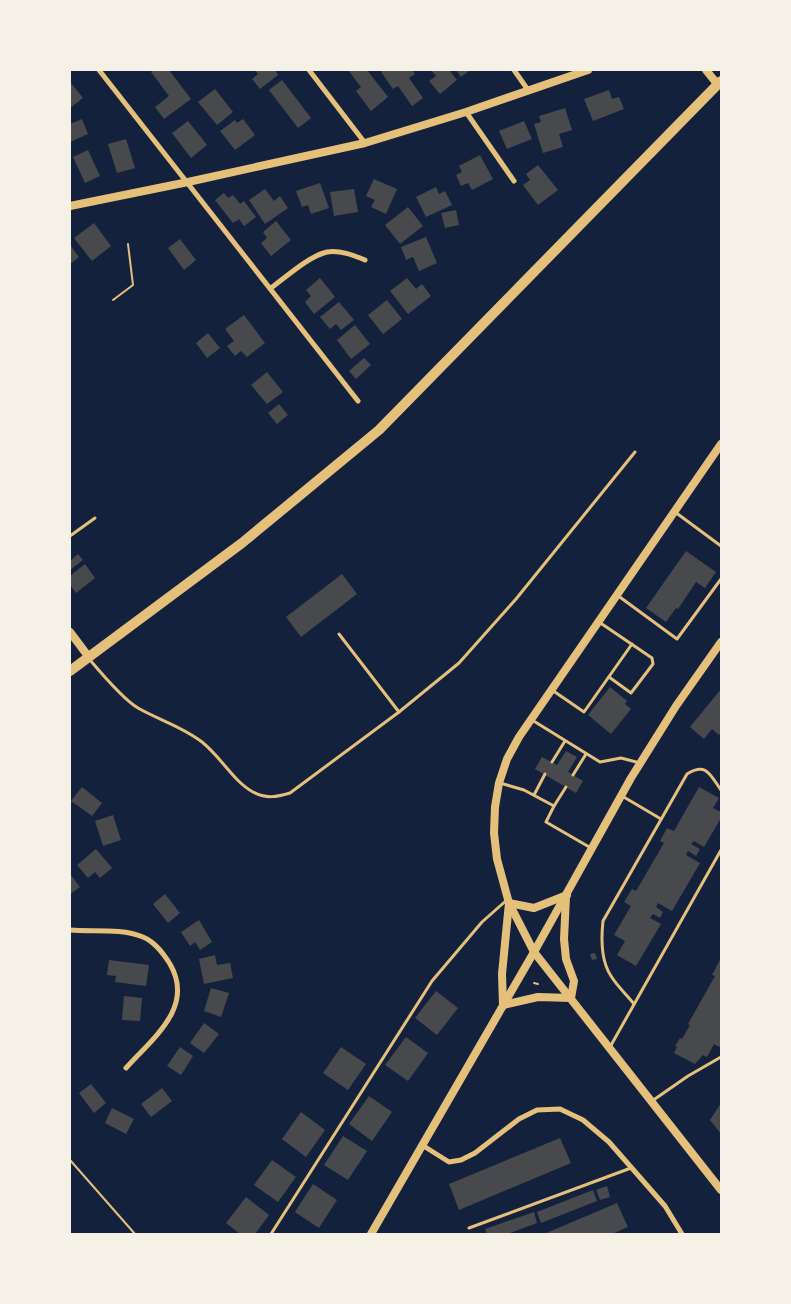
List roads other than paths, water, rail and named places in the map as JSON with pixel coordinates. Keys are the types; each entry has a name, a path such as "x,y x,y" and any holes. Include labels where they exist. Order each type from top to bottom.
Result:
{"main road":[{"path":"70,671 242,543 379,430 719,83"}],"street":[{"path":"99,70 358,401"},
{"path":"309,70 365,143"},
{"path":"514,70 528,90"},
{"path":"71,203 188,182 365,143 466,112 588,70"},
{"path":"706,70 719,83"},
{"path":"466,112 514,181"},
{"path":"271,288 317,255 328,252 344,253 365,260"},
{"path":"721,444 506,759 495,807 494,833 497,860 509,900 534,952 721,1190"},
{"path":"70,632 88,656"},
{"path":"371,1234 641,763 676,706 721,642"},
{"path":"509,900 534,908 566,895"},
{"path":"566,895 564,938 566,959 574,981 571,998"},
{"path":"503,1005 502,974 509,900"},
{"path":"70,930 126,933 143,937 156,945 174,971 178,983 178,998 175,1009 169,1020 126,1068"},
{"path":"503,1005 538,997 571,998"},
{"path":"422,1145 449,1162 460,1160 475,1152 519,1119 537,1110 560,1109 583,1120 609,1142 665,1206 682,1234"}],"lane":[{"path":"88,656 103,676 136,707 200,740 216,753 239,783 252,792 264,796 278,797 290,793 399,712 458,663 516,599 635,452"},
{"path":"674,512 721,546"},
{"path":"70,536 95,518"},
{"path":"617,595 677,639 721,579"},
{"path":"599,621 652,658 653,664 631,693 609,677"},
{"path":"339,634 399,712"},
{"path":"552,689 584,712 632,644"},
{"path":"532,720 600,762 621,758 641,763"},
{"path":"552,762 565,741"},
{"path":"573,774 586,754"},
{"path":"634,1004 610,976 603,949 603,921 687,774 695,769 702,768 707,771 721,790"},
{"path":"534,795 545,774"},
{"path":"499,783 524,790 554,806"},
{"path":"566,787 546,822 592,849"},
{"path":"622,796 661,819"},
{"path":"609,1047 721,850"},
{"path":"271,1234 432,981 482,922 509,900"},
{"path":"651,1102 721,1057"},
{"path":"470,1228 631,1167"}]}
